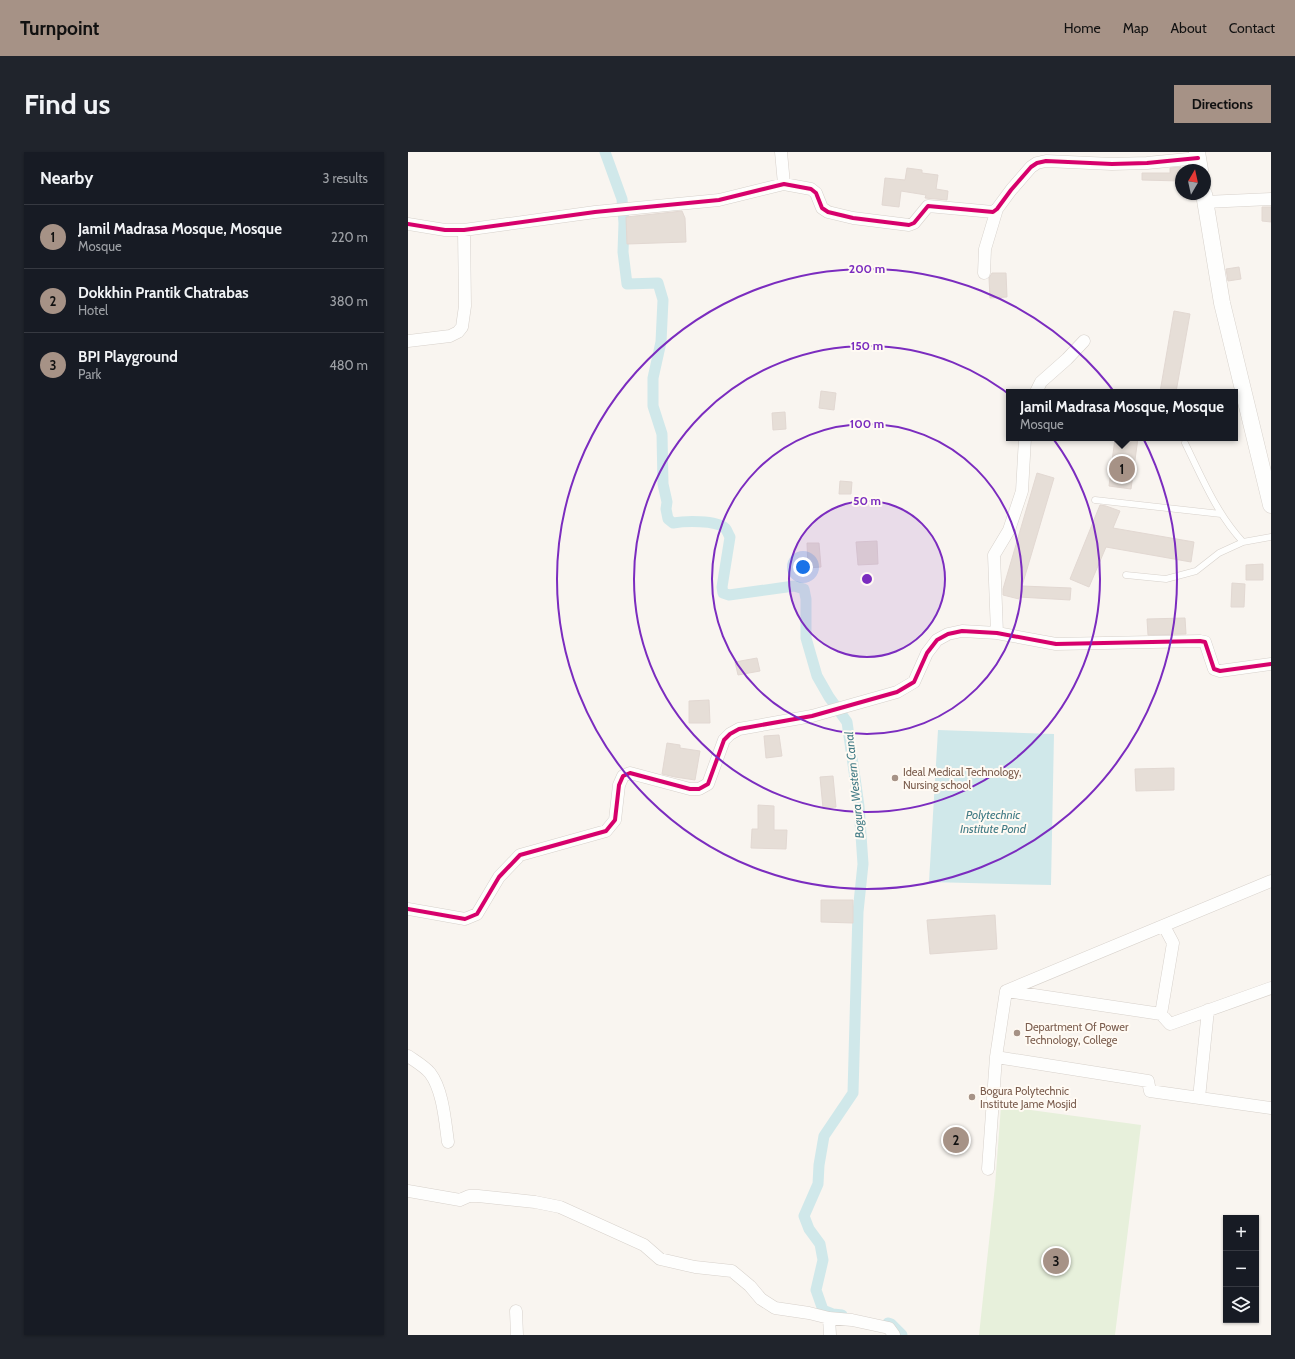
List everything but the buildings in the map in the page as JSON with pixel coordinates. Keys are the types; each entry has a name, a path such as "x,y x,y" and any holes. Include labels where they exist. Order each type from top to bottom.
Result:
{"street":[{"path":"781,152 784,184"},
{"path":"984,273 985,249 997,209 1010,190 1031,167 1037,163 1046,161 1112,164 1198,160"},
{"path":"408,224 445,230 464,230 612,210 719,200 784,184 811,189 816,193 822,208 828,212 853,218 909,225 914,223 928,206 993,212 997,209"},
{"path":"1211,198 1271,200"},
{"path":"1204,200 1222,304 1271,505"},
{"path":"408,340 450,336 458,332 462,327 465,306 464,230"},
{"path":"1038,389 1041,382 1067,359 1084,341"},
{"path":"997,633 994,555 1009,530 1022,491 1025,441"},
{"path":"408,909 465,919 477,914 499,877 520,855 606,831 615,820 619,785 623,776 630,773 690,790 699,789 708,784 724,740 738,729 812,716 897,692 914,682 927,653 937,640 948,634 962,630 997,633 1056,644 1200,641 1205,642 1214,669 1220,671 1271,664"},
{"path":"1006,991 1271,881"},
{"path":"1161,1014 1173,943 1164,926"},
{"path":"1006,991 1161,1014 1170,1024 1271,988"},
{"path":"988,1169 996,1057 1006,991"},
{"path":"1199,1098 1208,1010"},
{"path":"408,1056 430,1073 437,1087 444,1111 448,1142"},
{"path":"996,1057 1148,1081 1150,1091 1271,1108"},
{"path":"408,1191 460,1200 469,1196 478,1196 535,1202 560,1207 644,1245 660,1259 695,1267 732,1271 750,1286 761,1300 775,1308 809,1313 829,1318 852,1320 889,1328 894,1335"},
{"path":"516,1310 517,1335"},
{"path":"829,1318 830,1335"}],"lane":[{"path":"1185,443 1221,514 1231,529 1243,542"},
{"path":"1095,500 1221,514"},
{"path":"1126,575 1166,579 1196,571 1220,553 1243,542 1271,538"}],"green space":[{"path":"1001,1106 1141,1125 1115,1335 979,1335 995,1186"}],"water":[{"name":"Polytechnic Institute Pond","path":"938,730 1054,734 1051,885 929,882"}],"waterway":[{"name":"Bogura Western Canal","path":"605,152 622,199 624,223 623,252 627,284 658,283 663,300 661,342 653,378 653,406 662,434 663,484 667,502 666,509 668,519 673,523 708,522 721,525 726,529 730,537 722,587 723,593 729,595 794,586 804,589 806,599 806,638 817,676 829,697 847,722 859,806 863,864 858,912 853,1093 824,1136 819,1165 818,1184 804,1216 809,1229 820,1244 823,1260 816,1290 823,1310 833,1314 842,1315"},
{"name":"Bogura Western Canal","path":"888,1323 902,1335"}],"cycle path":[{"path":"408,224 445,230 464,230 595,212 719,200 784,184 811,189 816,193 822,208 828,212 853,218 909,225 914,223 928,206 993,212 1031,167 1037,163 1046,161 1112,164 1147,163 1198,158"},
{"path":"408,909 465,919 477,914 499,877 520,855 606,831 615,820 619,785 623,776 630,773 690,789 699,789 708,784 724,740 730,734 739,729 812,716 897,692 914,682 927,653 937,640 948,634 962,631 997,633 1056,644 1200,641 1205,642 1214,669 1220,671 1271,664"}],"place":[{"name":"Jamil Madrasa Mosque, Mosque","path":"1122,469"},
{"name":"Ideal Medical Technology, Nursing school","path":"895,778"},
{"name":"Department Of Power Technology, College","path":"1017,1033"},
{"name":"Bogura Polytechnic Institute Jame Mosjid","path":"972,1097"},
{"name":"Dokkhin Prantik Chatrabas","path":"956,1140"},
{"name":"BPI Playground","path":"1056,1261"}]}
